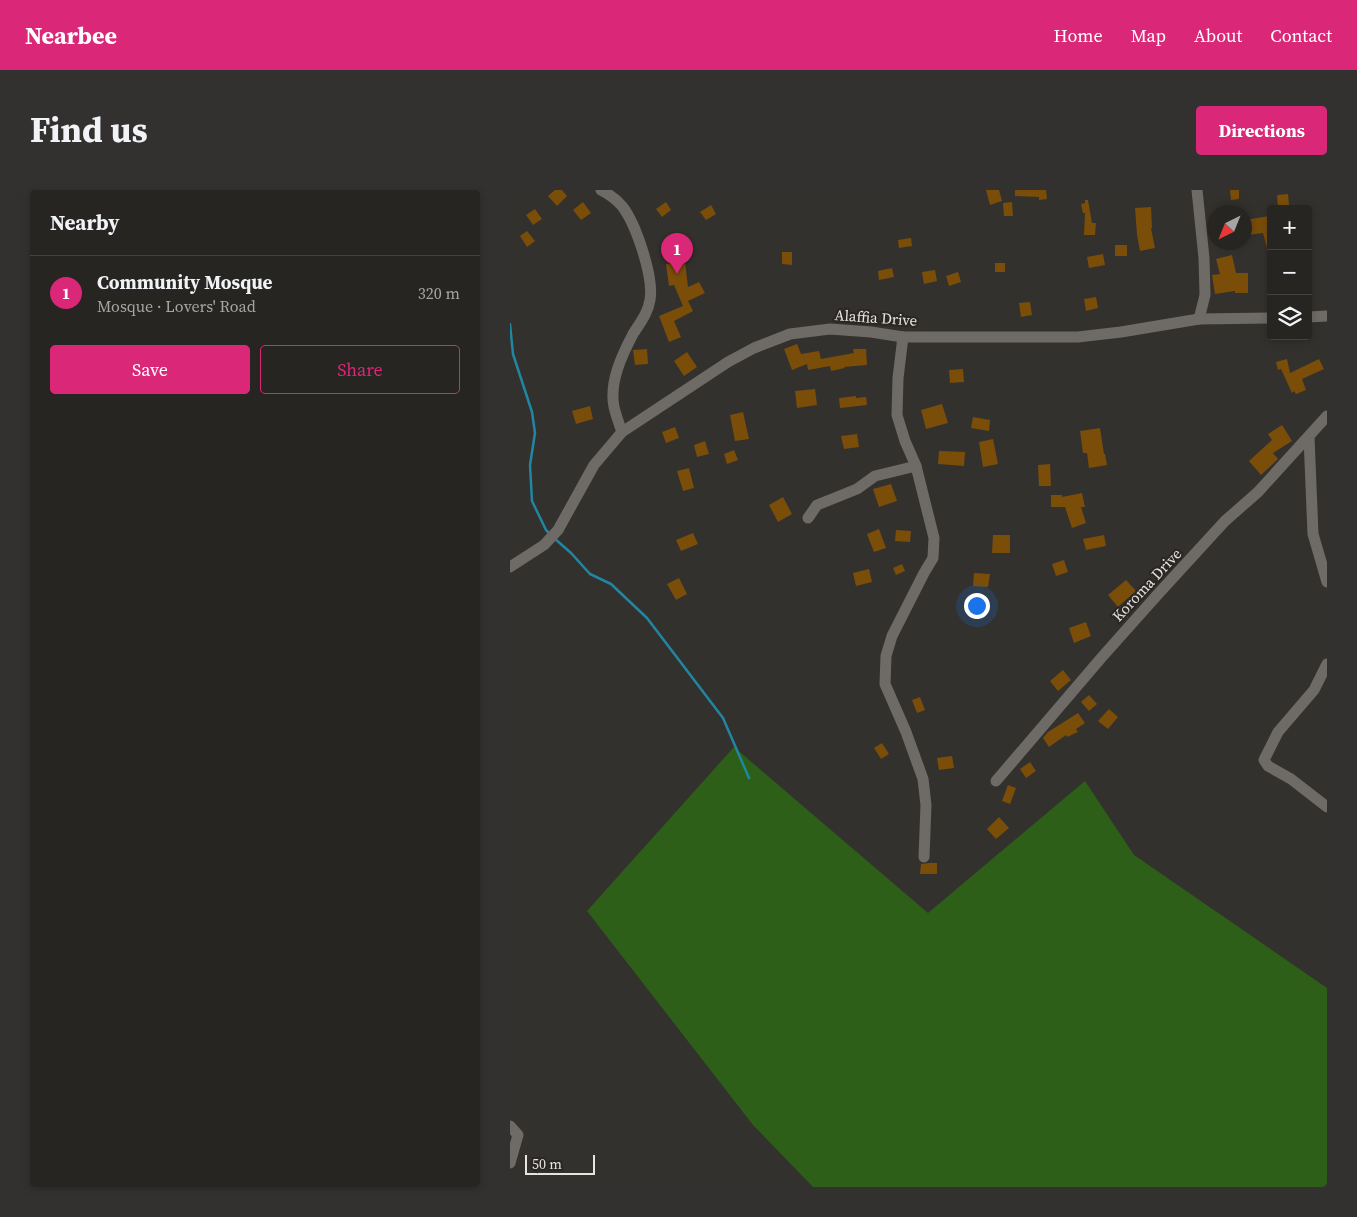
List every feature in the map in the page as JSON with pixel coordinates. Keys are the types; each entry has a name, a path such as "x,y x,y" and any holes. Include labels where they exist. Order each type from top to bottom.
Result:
{"street":[{"path":"601,190 615,199 628,216 648,267 650,279 648,307 627,346 613,389 614,406 622,432"},
{"path":"1197,190 1204,258 1205,295 1199,319"},
{"path":"1312,317 1327,316"},
{"name":"Alaffia Drive","path":"510,566 544,545 558,530 594,465 622,432 728,362 754,348 790,334 830,329 903,337 1078,337 1122,332 1199,319 1267,318"},
{"path":"903,337 898,378 897,415 905,441 916,466 934,538 933,558 892,636 886,656 885,684 906,732 923,779 926,805 924,858"},
{"name":"Koroma Drive","path":"996,781 1154,599 1225,521 1258,492 1327,416"},
{"path":"1309,437 1313,534 1327,582"},
{"path":"808,518 817,504 857,489 875,476 916,466"},
{"path":"1327,664 1314,690 1278,732 1264,760 1268,766 1291,779 1327,807"},
{"path":"510,1126 518,1135 510,1163"}],"green space":[{"path":"734,747 928,913 1085,781 1134,855 1327,988 1327,1187 813,1187 753,1125 587,911"}],"building":[{"path":"555,190 562,190 567,196 557,206 548,196"},
{"path":"986,190 999,190 1002,201 990,205"},
{"path":"1015,190 1046,190 1047,199 1039,200 1039,197 1015,196"},
{"path":"1230,190 1239,190 1239,199 1231,200"},
{"path":"1288,194 1289,205 1278,205 1277,195"},
{"path":"1085,200 1088,200 1092,223 1096,223 1095,235 1084,235 1085,213 1083,213 1081,204 1085,203"},
{"path":"583,202 591,213 581,220 573,210"},
{"path":"666,202 671,210 662,217 656,209"},
{"path":"1012,202 1013,216 1004,216 1003,203"},
{"path":"711,205 716,214 706,220 700,212"},
{"path":"1151,207 1151,228 1155,248 1140,251 1135,208"},
{"path":"535,209 542,219 533,225 526,215"},
{"path":"1267,216 1267,248 1263,233 1252,234 1252,219"},
{"path":"527,231 535,241 527,247 520,236"},
{"path":"911,238 912,246 899,248 898,240"},
{"path":"1115,245 1127,245 1127,256 1115,256"},
{"path":"782,252 792,252 792,265 782,264"},
{"path":"1103,254 1105,265 1089,268 1087,257"},
{"path":"1232,255 1236,273 1248,273 1248,293 1235,293 1235,291 1215,294 1212,275 1220,274 1216,259"},
{"path":"685,262 688,287 699,282 705,293 688,301 693,311 674,321 681,337 669,342 659,316 683,306 674,285 669,286 666,264"},
{"path":"995,263 1005,263 1005,272 995,272"},
{"path":"892,268 894,277 879,280 878,271"},
{"path":"935,270 937,281 924,284 922,272"},
{"path":"958,272 961,282 949,286 946,276"},
{"path":"1096,297 1098,308 1086,311 1084,299"},
{"path":"1030,302 1032,315 1021,317 1019,303"},
{"path":"797,344 801,354 819,351 821,359 854,353 853,349 866,349 867,365 844,367 831,371 830,366 808,370 807,364 792,370 784,349"},
{"path":"647,349 648,364 635,365 633,350"},
{"path":"687,352 697,367 684,376 674,361"},
{"path":"1287,359 1290,373 1319,359 1324,369 1302,379 1306,390 1296,394 1294,391 1292,393 1281,369 1278,370 1276,362"},
{"path":"963,369 964,382 950,383 949,370"},
{"path":"815,389 817,405 797,408 795,391"},
{"path":"856,396 856,398 866,397 867,405 840,408 839,398"},
{"path":"942,404 948,423 926,429 921,410"},
{"path":"590,406 593,419 576,424 572,411"},
{"path":"743,412 749,439 735,441 730,415"},
{"path":"973,417 990,420 989,431 971,428"},
{"path":"1282,425 1292,441 1273,453 1278,459 1261,475 1249,461 1272,440 1268,434"},
{"path":"675,427 679,438 666,443 662,432"},
{"path":"1100,428 1107,465 1089,468 1087,453 1083,453 1080,431"},
{"path":"857,434 859,447 844,449 841,436"},
{"path":"993,439 998,464 983,467 979,442"},
{"path":"705,441 709,454 697,457 694,445"},
{"path":"734,450 738,460 727,464 724,454"},
{"path":"939,451 965,452 964,466 938,464"},
{"path":"1050,464 1051,486 1039,486 1038,465"},
{"path":"689,468 694,488 683,491 677,471"},
{"path":"891,484 897,501 879,507 873,489"},
{"path":"1082,493 1085,507 1081,507 1086,523 1072,528 1065,507 1051,507 1051,495 1062,495 1062,497"},
{"path":"783,497 792,514 778,522 769,505"},
{"path":"879,529 886,548 874,552 867,534"},
{"path":"896,530 911,531 910,542 895,541"},
{"path":"693,533 698,544 681,551 676,540"},
{"path":"993,535 1010,535 1010,553 992,553"},
{"path":"1104,535 1106,546 1086,550 1083,539"},
{"path":"1064,560 1068,572 1056,576 1052,564"},
{"path":"902,564 905,571 896,575 893,568"},
{"path":"869,569 872,582 856,586 853,573"},
{"path":"974,573 990,574 988,587 973,586"},
{"path":"679,578 687,594 676,600 667,584"},
{"path":"1126,580 1136,591 1118,607 1108,595"},
{"path":"1121,607 1128,617 1122,621 1115,611"},
{"path":"1086,622 1091,636 1074,643 1069,628"},
{"path":"1063,670 1071,680 1058,691 1050,681"},
{"path":"1089,695 1097,704 1089,711 1081,702"},
{"path":"920,697 925,710 917,713 912,700"},
{"path":"1109,709 1118,717 1108,729 1098,721"},
{"path":"1078,713 1085,723 1076,729 1078,732 1067,737 1066,735 1049,747 1043,738 1048,732"},
{"path":"882,743 889,754 881,759 874,748"},
{"path":"952,756 954,768 939,770 937,758"},
{"path":"1030,762 1036,771 1026,778 1020,769"},
{"path":"1008,785 1016,788 1010,804 1002,801"},
{"path":"999,817 1009,828 996,839 987,829"},
{"path":"937,863 937,874 920,874 921,864"}],"waterway":[{"path":"510,324 513,354 532,412 535,433 530,465 532,501 546,530 550,534"},
{"path":"554,538 590,574 611,584 647,618 723,718 749,778"}],"place":[{"name":"Community Mosque","path":"677,274"}]}
